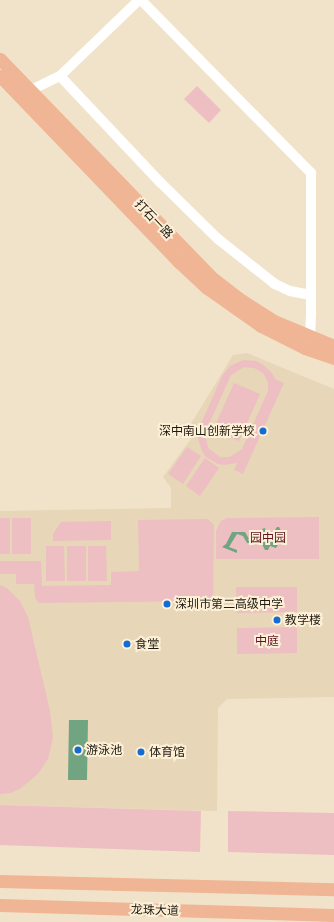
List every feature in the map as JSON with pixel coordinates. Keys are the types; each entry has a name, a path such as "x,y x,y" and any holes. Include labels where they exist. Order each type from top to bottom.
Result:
{"main road":[{"name":"打石一路","path":"0,58 210,276 253,308 274,321 334,346"},
{"name":"打石一路","path":"0,76 179,262 207,288 261,326 305,348 334,358"},
{"path":"0,881 334,889"},
{"name":"龙珠大道","path":"0,905 334,915"}],"street":[{"path":"31,90 60,76 140,0 311,173 310,336"},
{"path":"60,76 161,183 218,239 275,284 290,291 311,295"}],"shaded area":[{"name":"深圳市第二高级中学","path":"247,353 334,389 334,697 227,699 218,708 217,811 0,805 0,511 171,508 171,488 163,477 193,436 189,427 233,355"},
{"path":"277,527 279,527 281,531 278,536 278,545 276,548 270,546 268,550 265,550 261,542 247,543 243,536 237,534 229,547 237,550 237,553 222,547 226,544 232,532 245,532 249,539 256,537 264,542 265,536 262,529 265,528 266,534 271,536"},
{"name":"游泳池","path":"69,720 88,720 87,780 68,780"}],"green space":[{"path":"197,86 221,110 209,123 184,99"},
{"path":"243,360 256,361 272,373 275,379 284,383 243,474 234,470 237,463 224,465 218,464 206,457 202,451 198,439 200,426 222,376 230,366","holes":["244,367 254,368 263,373 268,382 268,391 242,449 230,457 220,457 208,448 205,433 231,375"]},
{"path":"234,383 260,394 239,441 213,430"},
{"path":"187,447 201,456 183,484 168,474"},
{"path":"205,458 219,468 200,496 186,486"},
{"name":"园中园","path":"319,517 319,559 216,559 216,531 221,521 227,518"},
{"path":"0,518 10,518 10,554 0,554"},
{"path":"12,518 31,518 31,554 12,554"},
{"path":"208,519 214,525 213,601 39,603 35,598 34,584 16,584 16,574 0,574 0,561 41,561 42,586 111,585 111,572 139,571 138,520"},
{"path":"111,521 111,540 53,541 53,534 61,522"},
{"path":"46,546 64,546 65,581 46,581"},
{"path":"67,546 86,546 86,581 67,581"},
{"path":"88,546 106,546 107,581 88,581"},
{"path":"0,585 7,588 20,601 28,617 50,711 53,737 48,759 38,774 21,788 11,793 0,794"},
{"name":"中庭","path":"236,587 297,587 297,612 237,613"},
{"name":"中庭","path":"297,627 297,653 237,654 237,628"},
{"path":"0,805 201,811 200,852 0,845"},
{"path":"228,811 334,813 334,855 228,852"}],"place":[{"name":"深中南山创新学校","path":"263,431"},
{"name":"深圳市第二高级中学","path":"167,604"},
{"name":"教学楼","path":"277,620"},
{"name":"食堂","path":"127,644"},
{"name":"游泳池","path":"78,750"},
{"name":"体育馆","path":"141,752"}]}
